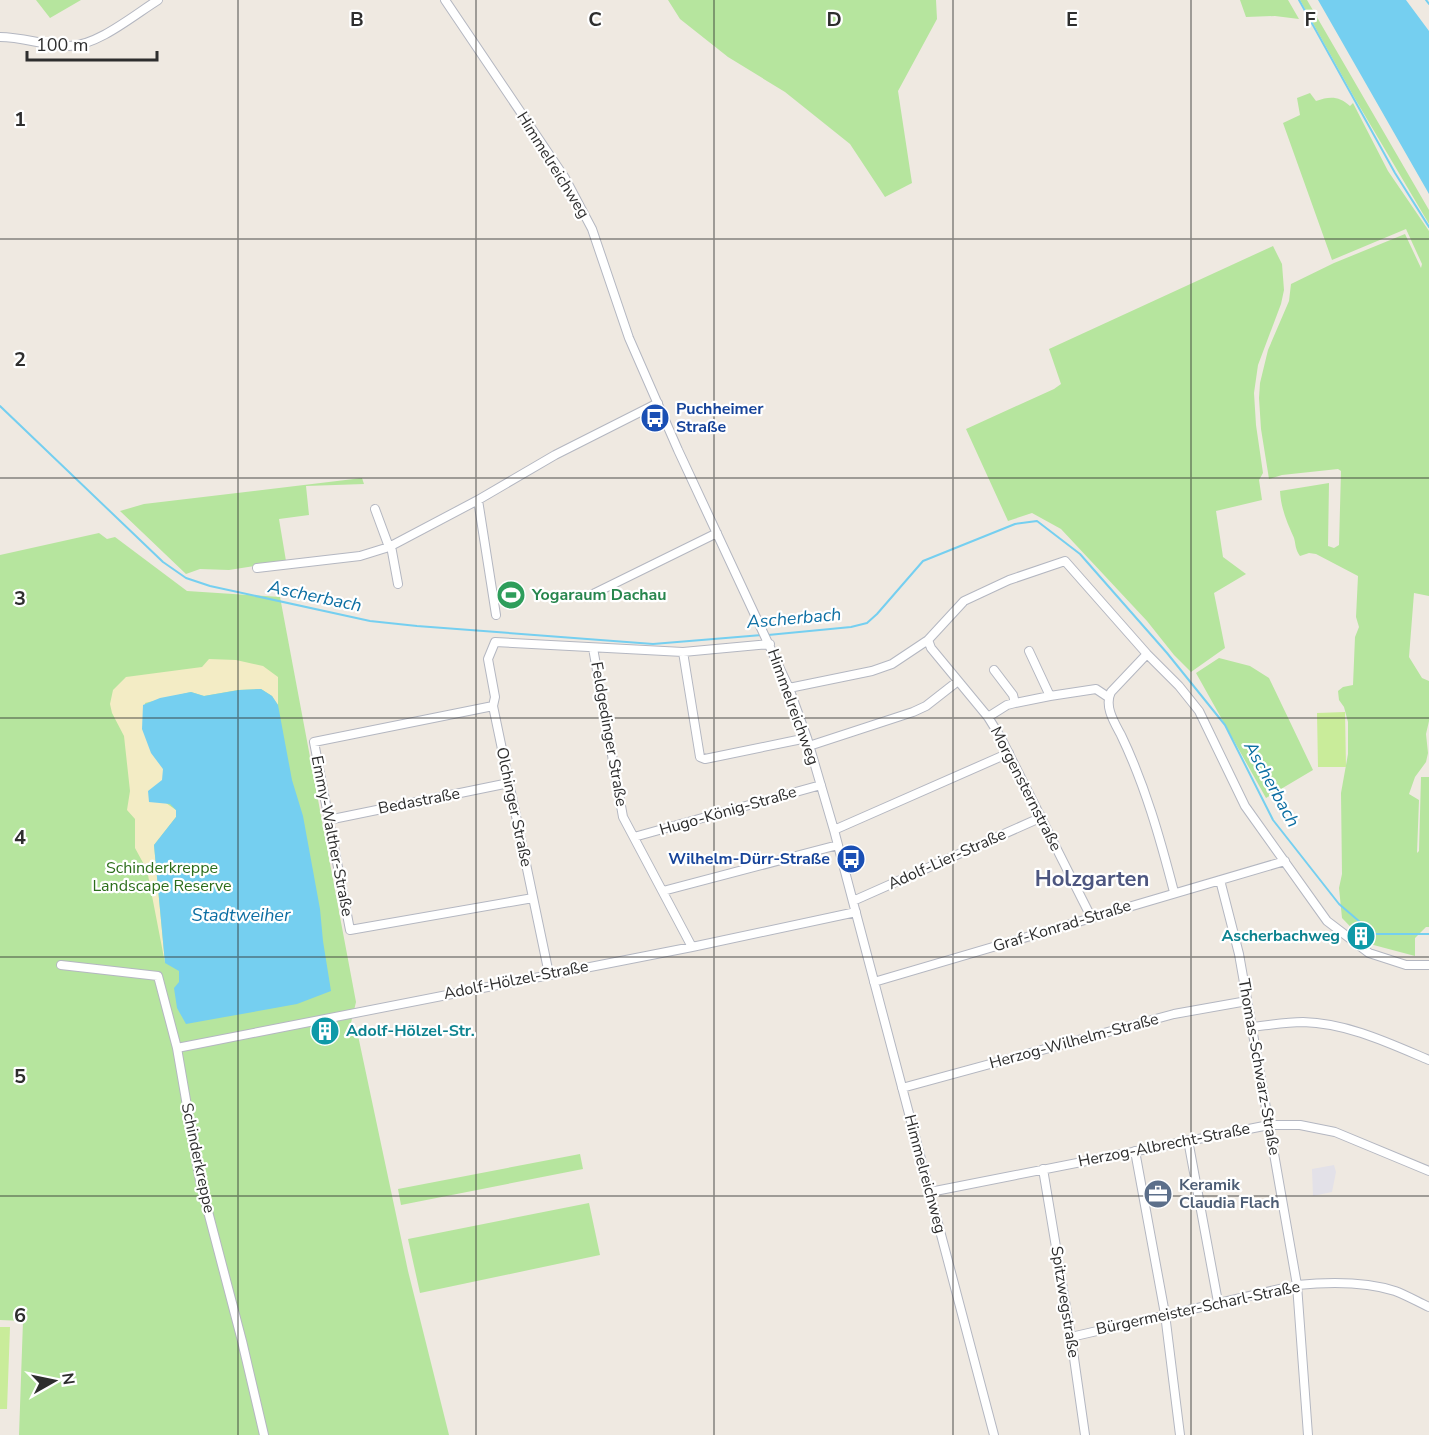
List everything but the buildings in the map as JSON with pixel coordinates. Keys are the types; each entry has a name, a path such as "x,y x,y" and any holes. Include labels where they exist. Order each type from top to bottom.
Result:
{"street":[{"path":"0,37 81,46 99,38 158,0"},
{"name":"Himmelreichweg","path":"445,0 565,178 586,217 629,338 789,688 834,830 994,1435"},
{"path":"257,568 360,556 390,547 478,500 555,455 658,403"},
{"path":"478,500 496,615"},
{"path":"375,509 390,547 398,584"},
{"path":"592,594 717,533"},
{"path":"789,688 872,671 892,664 928,640 964,601 1009,580 1065,561 1199,711 1245,806 1328,921 1369,953 1406,965 1429,966"},
{"name":"Morgensternstraße","path":"928,640 931,648 988,717 1010,753 1091,917"},
{"name":"Olchinger Straße","path":"549,974 493,706 495,697 488,660 495,642 594,648"},
{"path":"594,648 682,652 769,642"},
{"name":"Feldgedinger Straße","path":"594,648 623,817 692,946"},
{"path":"1029,651 1050,696"},
{"path":"682,652 700,757 705,759 808,742 913,712 958,681"},
{"path":"1147,654 1110,692 1108,697 1111,715 1138,771 1174,892"},
{"path":"994,670 1013,695 1015,703"},
{"path":"988,717 1006,705 1050,696 1096,690 1108,697"},
{"name":"Emmy-Walther-Straße","path":"493,706 314,742 350,930 533,898"},
{"path":"834,830 1010,753"},
{"name":"Bedastraße","path":"328,820 509,783"},
{"name":"Hugo-König-Straße","path":"634,837 821,784"},
{"name":"Adolf-Lier-Straße","path":"853,901 1042,818"},
{"path":"663,891 838,845"},
{"name":"Graf-Konrad-Straße","path":"874,982 1285,861"},
{"name":"Thomas-Schwarz-Straße","path":"1220,880 1239,954 1297,1285 1308,1435"},
{"name":"Adolf-Hölzel-Straße","path":"177,1048 856,912"},
{"name":"Schinderkreppe","path":"61,965 158,976 177,1048 200,1181 264,1435"},
{"name":"Herzog-Wilhelm-Straße","path":"902,1088 1164,1016 1247,1001"},
{"path":"1252,1027 1288,1023 1323,1024 1381,1040 1429,1060"},
{"name":"Herzog-Albrecht-Straße","path":"930,1192 1269,1125 1304,1125 1335,1132 1429,1171"},
{"path":"1188,1140 1218,1302"},
{"path":"1135,1150 1166,1314 1180,1435"},
{"name":"Spitzwegstraße","path":"1042,1169 1071,1337 1085,1435"},
{"name":"Bürgermeister-Scharl-Straße","path":"1071,1337 1297,1285 1327,1282 1394,1291 1429,1307"}],"shaded area":[{"path":"1334,1165 1336,1172 1332,1192 1313,1196 1312,1169"}],"green space":[{"path":"36,0 81,0 50,18"},
{"path":"668,0 936,0 937,19 898,91 912,183 885,197 850,144 785,92 728,57 680,19"},
{"path":"1240,0 1288,0 1299,19 1275,16 1246,17"},
{"path":"1300,0 1307,0 1429,210 1429,224 1354,97"},
{"path":"1310,93 1316,101 1334,98 1350,106 1353,103 1388,171 1429,231 1429,596 1414,593 1409,657 1422,678 1429,681 1429,721 1426,734 1428,753 1426,762 1415,777 1409,794 1419,800 1417,853 1419,851 1421,777 1429,777 1429,927 1426,927 1415,938 1415,956 1366,943 1342,918 1339,888 1342,874 1341,793 1348,754 1348,722 1344,707 1339,700 1338,691 1343,687 1353,685 1355,637 1359,627 1356,617 1358,576 1316,554 1309,553 1300,556 1298,554 1283,510 1280,491 1329,483 1328,546 1334,548 1339,545 1341,471 1338,469 1282,475 1269,479 1261,429 1259,398 1268,350 1289,301 1291,284 1334,263 1405,234 1421,268 1422,264 1406,229 1332,260 1283,123 1300,115 1297,98"},
{"path":"1273,246 1282,264 1284,290 1258,365 1254,393 1263,473 1259,480 1262,500 1216,511 1223,557 1246,574 1214,593 1225,648 1191,672 1061,529 1032,513 1008,521 966,429 1061,384 1049,349"},
{"path":"362,478 364,484 306,486 309,515 279,519 286,561 229,570 200,569 186,574 120,511 144,504"},
{"name":"Schinderkreppe Landscape Reserve","path":"99,533 107,539 115,537 187,591 280,597 356,1002 350,1027 356,1026 408,1271 449,1435 19,1435 23,1321 0,1320 0,555"},
{"path":"1219,658 1250,666 1269,678 1313,770 1266,798 1196,673"},
{"path":"1345,712 1346,767 1318,767 1317,713"},
{"path":"580,1154 583,1169 401,1205 398,1189"},
{"path":"589,1203 600,1255 420,1293 408,1239"},
{"path":"0,1327 10,1327 7,1409 0,1409"}],"sand":[{"path":"209,659 236,660 263,666 278,677 278,705 272,696 261,689 238,690 204,696 191,692 145,703 163,769 166,803 176,810 176,817 154,845 165,963 147,870 135,848 135,819 127,810 130,791 124,736 110,704 113,690 126,677 202,667"}],"water":[{"path":"1318,0 1406,0 1429,31 1429,194"},
{"name":"Stadtweiher","path":"261,689 272,696 278,705 292,780 303,816 320,909 331,991 297,1004 186,1024 177,1008 174,988 179,982 179,971 165,963 154,845 176,817 176,810 170,804 149,802 148,791 162,780 163,769 151,753 142,729 143,705 160,698 191,692 204,696"}],"waterway":[{"path":"1299,0 1395,173 1429,227"},
{"path":"1426,0 1429,4"},
{"name":"Ascherbach","path":"0,406 163,562 186,578 210,586 370,621 417,626 653,644 762,635"},
{"name":"Ascherbach","path":"768,635 851,627 867,623 923,561 1015,524 1037,521 1080,554 1167,653 1225,725 1273,820 1339,904 1374,934 1429,934"}],"place":[{"name":"Puchheimer Straße","path":"655,418"},
{"name":"Yogaraum Dachau","path":"511,595"},
{"name":"Wilhelm-Dürr-Straße","path":"851,859"},
{"name":"Ascherbachweg","path":"1361,936"},
{"name":"Adolf-Hölzel-Str.","path":"325,1031"},
{"name":"Keramik Claudia Flach","path":"1158,1194"}],"district":[{"name":"Holzgarten","path":"1092,879"}]}
